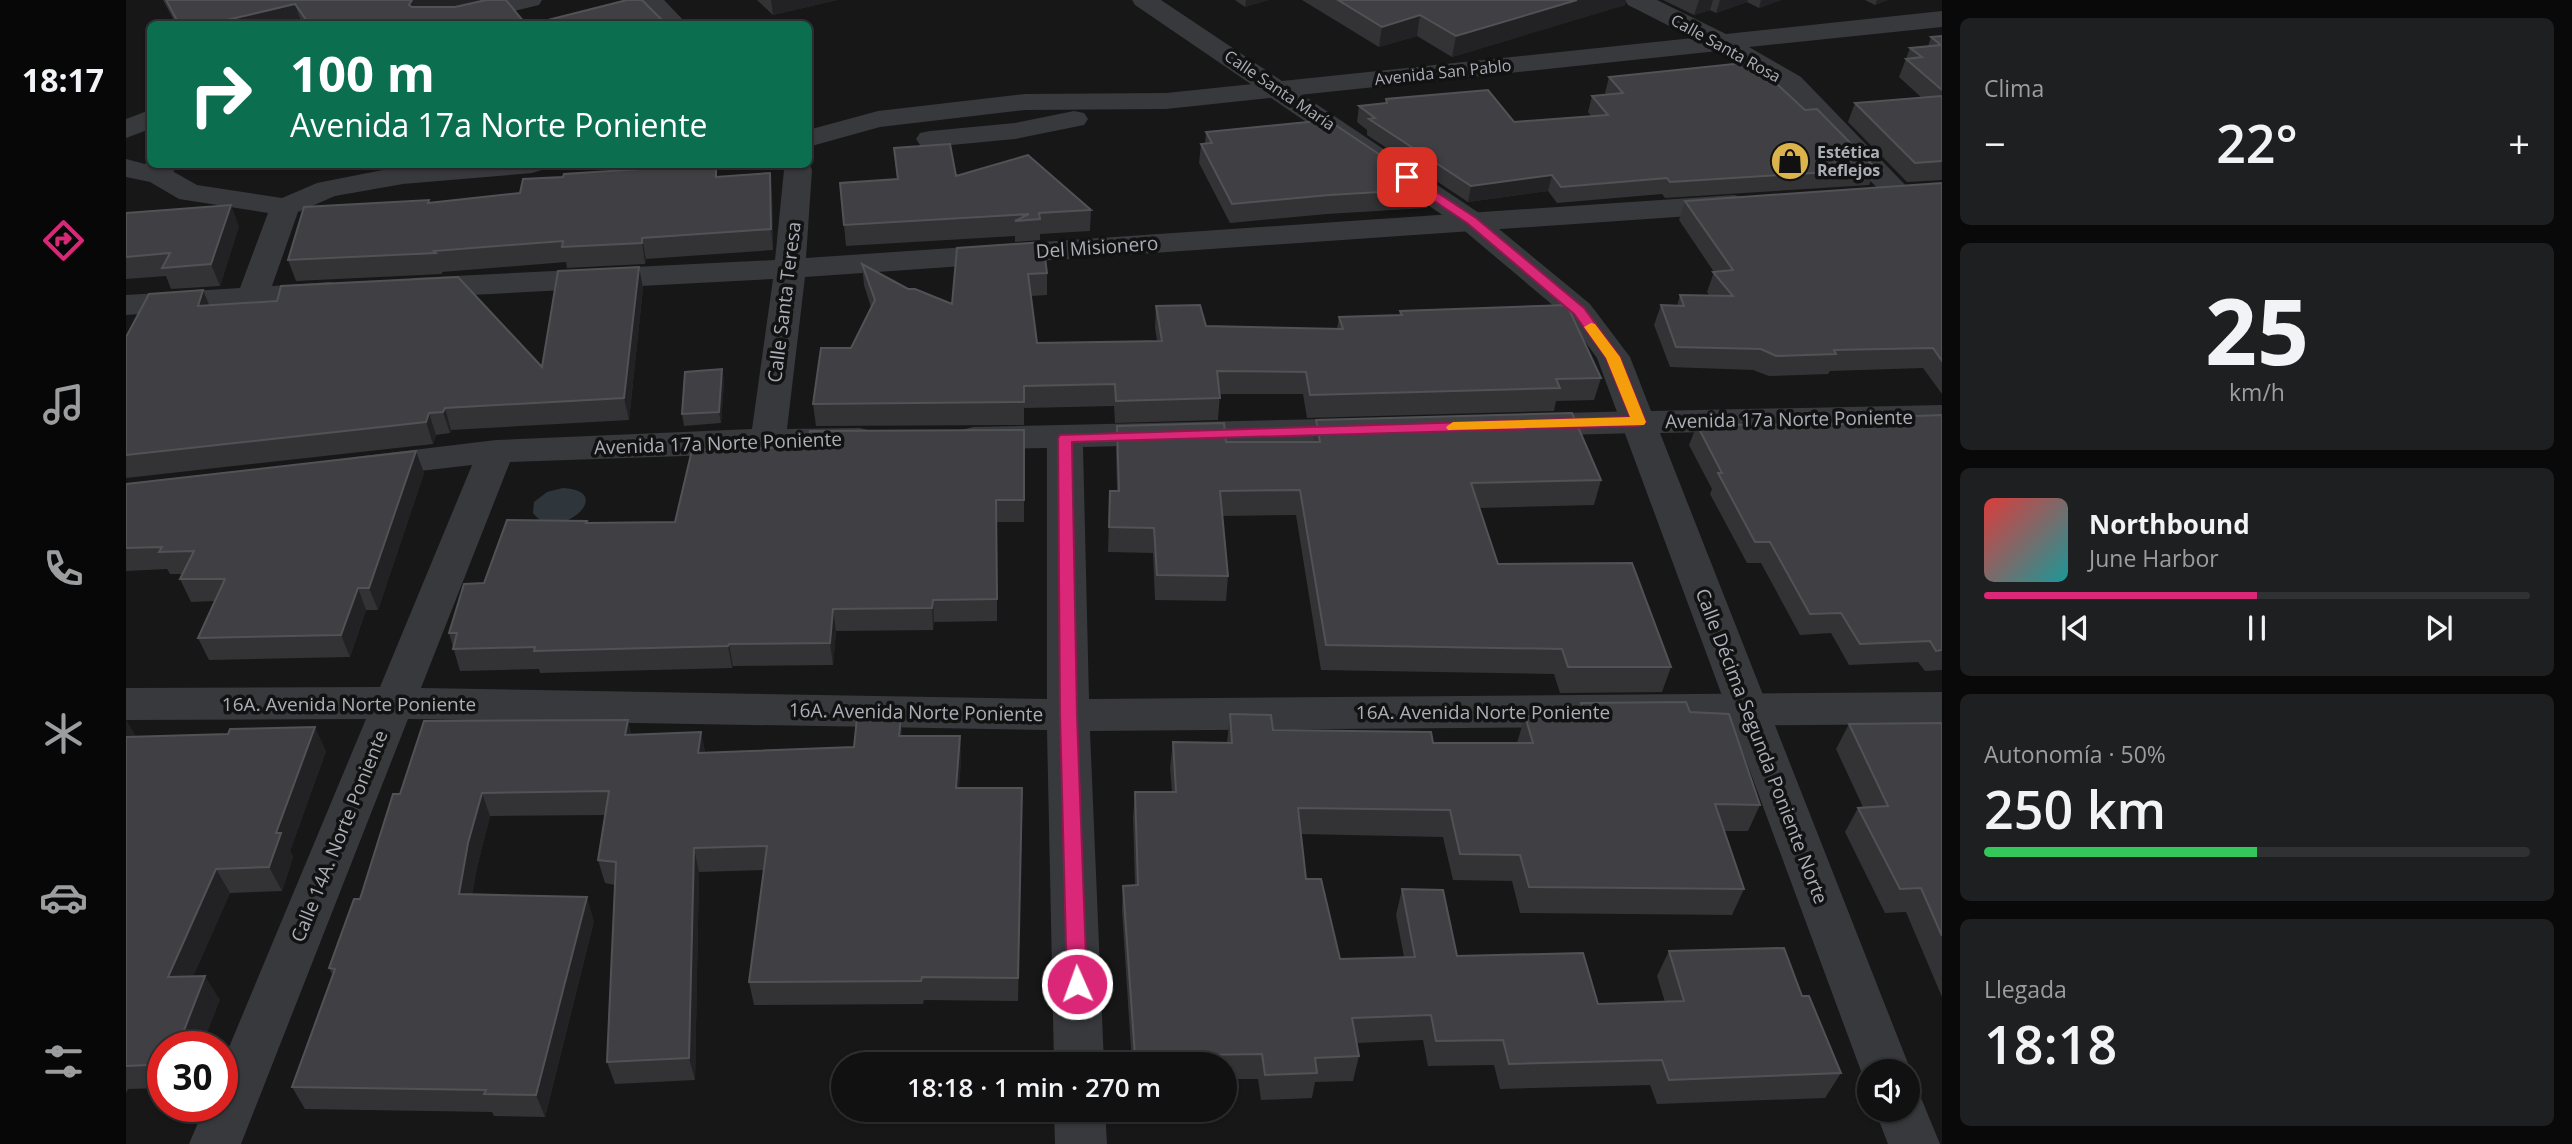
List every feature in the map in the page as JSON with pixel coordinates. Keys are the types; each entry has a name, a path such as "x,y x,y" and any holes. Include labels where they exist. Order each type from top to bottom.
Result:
{"street":[{"path":"442,21 530,0"},
{"path":"650,0 671,21"},
{"name":"Calle Santa María","path":"1144,0 1471,221 1579,311 1613,357 1639,422"},
{"name":"Calle Santa Rosa","path":"1637,0 1720,41 1791,83 1898,193"},
{"name":"Avenida San Pablo","path":"1720,41 1868,10 1942,5"},
{"name":"Avenida San Pablo","path":"812,141 898,142 1015,131 1166,101 1942,19"},
{"path":"126,130 147,120"},
{"path":"126,168 160,170 189,193 285,207 327,189 403,175 485,168"},
{"name":"Calle Santa Teresa","path":"768,440 790,269 797,168"},
{"path":"1857,196 1931,192"},
{"name":"Del Misionero","path":"126,305 377,289 790,269 1760,202"},
{"path":"253,296 285,207"},
{"name":"Avenida 17a Norte Poniente","path":"1488,426 1942,416"},
{"name":"Calle Décima Segunda Poniente Norte","path":"1639,422 1881,1059"},
{"path":"943,439 1393,429"},
{"path":"1065,438 1069,715 1079,1052"},
{"name":"Avenida 17a Norte Poniente","path":"331,469 496,451 768,440 889,439"},
{"name":"Calle 14A. Norte Poniente","path":"215,1144 496,451"},
{"name":"16A. Avenida Norte Poniente","path":"126,704 393,703 1069,715 1942,708"},
{"path":"1081,1122 1082,1144"},
{"path":"1906,1122 1914,1144"}],"shaded area":[{"path":"563,488 579,491 585,498 584,506 578,514 556,523 543,521 533,513 534,502 547,492"}],"building":[{"path":"166,0 412,0 409,5 412,7 455,7 486,0 506,0 523,21 307,21 295,4 228,21 177,21"},
{"path":"627,0 642,0 663,21 544,21"},
{"path":"1338,0 1577,0 1456,36 1420,15 1382,27"},
{"path":"1942,36 1942,90 1906,59 1922,57 1910,48 1941,45 1931,37"},
{"path":"1753,62 1805,110 1817,109 1876,169 1670,182 1667,178 1561,187 1552,175 1471,186 1369,119 1375,118 1359,106 1387,103 1386,99 1488,90 1514,122 1608,115 1592,96 1623,93 1609,77"},
{"path":"1942,96 1942,161 1915,163 1855,103"},
{"path":"1328,120 1431,189 1232,204 1201,144 1212,143 1206,132"},
{"path":"950,144 956,176 1028,155 1091,210 1039,213 1040,219 1015,221 1029,214 844,225 840,183 898,179 894,148"},
{"path":"657,168 716,168 716,177 770,173 771,229 642,238 642,243 562,247 563,241 434,251 436,253 288,260 304,207 429,200 428,203 520,193 523,179 563,177 564,174"},
{"path":"1942,183 1942,361 1933,348 1834,350 1836,354 1776,356 1761,349 1676,347 1661,305 1684,306 1680,295 1733,296 1713,272 1733,270 1685,201"},
{"path":"231,205 211,264 162,268 170,253 126,257 126,213"},
{"path":"1043,242 1047,273 1028,274 1037,343 1162,341 1156,306 1200,305 1206,326 1343,329 1339,317 1402,315 1400,311 1567,305 1601,378 1556,379 1560,388 1310,395 1306,372 1217,371 1220,398 1116,401 1115,384 1024,386 1024,402 813,404 821,348 851,348 875,300 862,264 908,289 915,289 952,304 957,248"},
{"path":"639,267 624,398 445,408 443,412 429,413 426,422 126,455 126,337 149,294 203,290 198,306 277,301 281,286 458,277 542,367 558,271"},
{"path":"722,369 719,412 682,414 685,372"},
{"path":"1572,413 1601,480 1471,483 1498,564 1632,563 1671,667 1568,667 1562,649 1326,645 1300,490 1220,491 1228,576 1157,575 1154,528 1109,527 1110,491 1119,491 1117,426 1224,423 1226,442 1320,442 1316,420"},
{"path":"1942,415 1942,650 1936,651 1930,641 1860,644 1841,613 1810,614 1770,542 1755,542 1718,473 1722,473 1697,425 1843,424 1840,419"},
{"path":"1024,430 1024,500 996,500 997,599 933,600 932,608 833,609 830,643 534,651 535,647 453,649 457,633 449,633 464,584 484,583 507,520 675,522 692,450 807,447 810,431"},
{"path":"416,451 369,588 358,588 341,635 198,638 225,579 180,579 194,551 159,552 162,547 126,548 126,484"},
{"path":"1686,702 1690,712 1729,714 1760,805 1715,804 1744,889 1529,887 1520,855 1460,854 1450,810 1298,808 1306,879 1321,879 1340,959 1415,957 1402,889 1443,890 1457,956 1583,953 1598,1004 1684,1001 1669,951 1784,948 1802,996 1809,996 1841,1073 1669,1080 1662,1060 1509,1064 1503,1040 1436,1041 1431,1015 1352,1018 1359,1056 1315,1058 1317,1073 1265,1075 1262,1054 1135,1052 1123,886 1138,885 1135,792 1176,792 1173,742 1232,743 1230,714 1271,715 1273,730 1431,732 1433,743 1533,743 1525,716 1585,715 1581,703"},
{"path":"857,718 901,719 899,736 960,736 956,788 1022,788 1018,978 922,977 921,981 749,982 767,846 694,848 689,1058 607,1062 616,862 598,860 609,791 482,793 468,843 459,894 587,897 536,1095 484,1094 486,1090 292,1087 335,969 329,968 354,899 360,899 393,794 400,794 424,721 628,720 625,735 701,732 698,753 854,747"},
{"path":"1942,723 1942,936 1921,888 1900,889 1858,808 1888,806 1849,724"},
{"path":"315,727 276,833 281,833 269,867 216,869 168,977 205,976 184,1031 147,1031 147,1065 126,1066 126,737 228,734 230,729"}],"slow traffic":[{"path":"1453,427 1639,422 1613,357 1591,327"}],"place":[{"name":"Estética Reflejos","path":"1790,161"}],"route":[{"path":"1077,984 1065,438 1639,422 1613,357 1579,311 1471,221 1407,177"}]}
